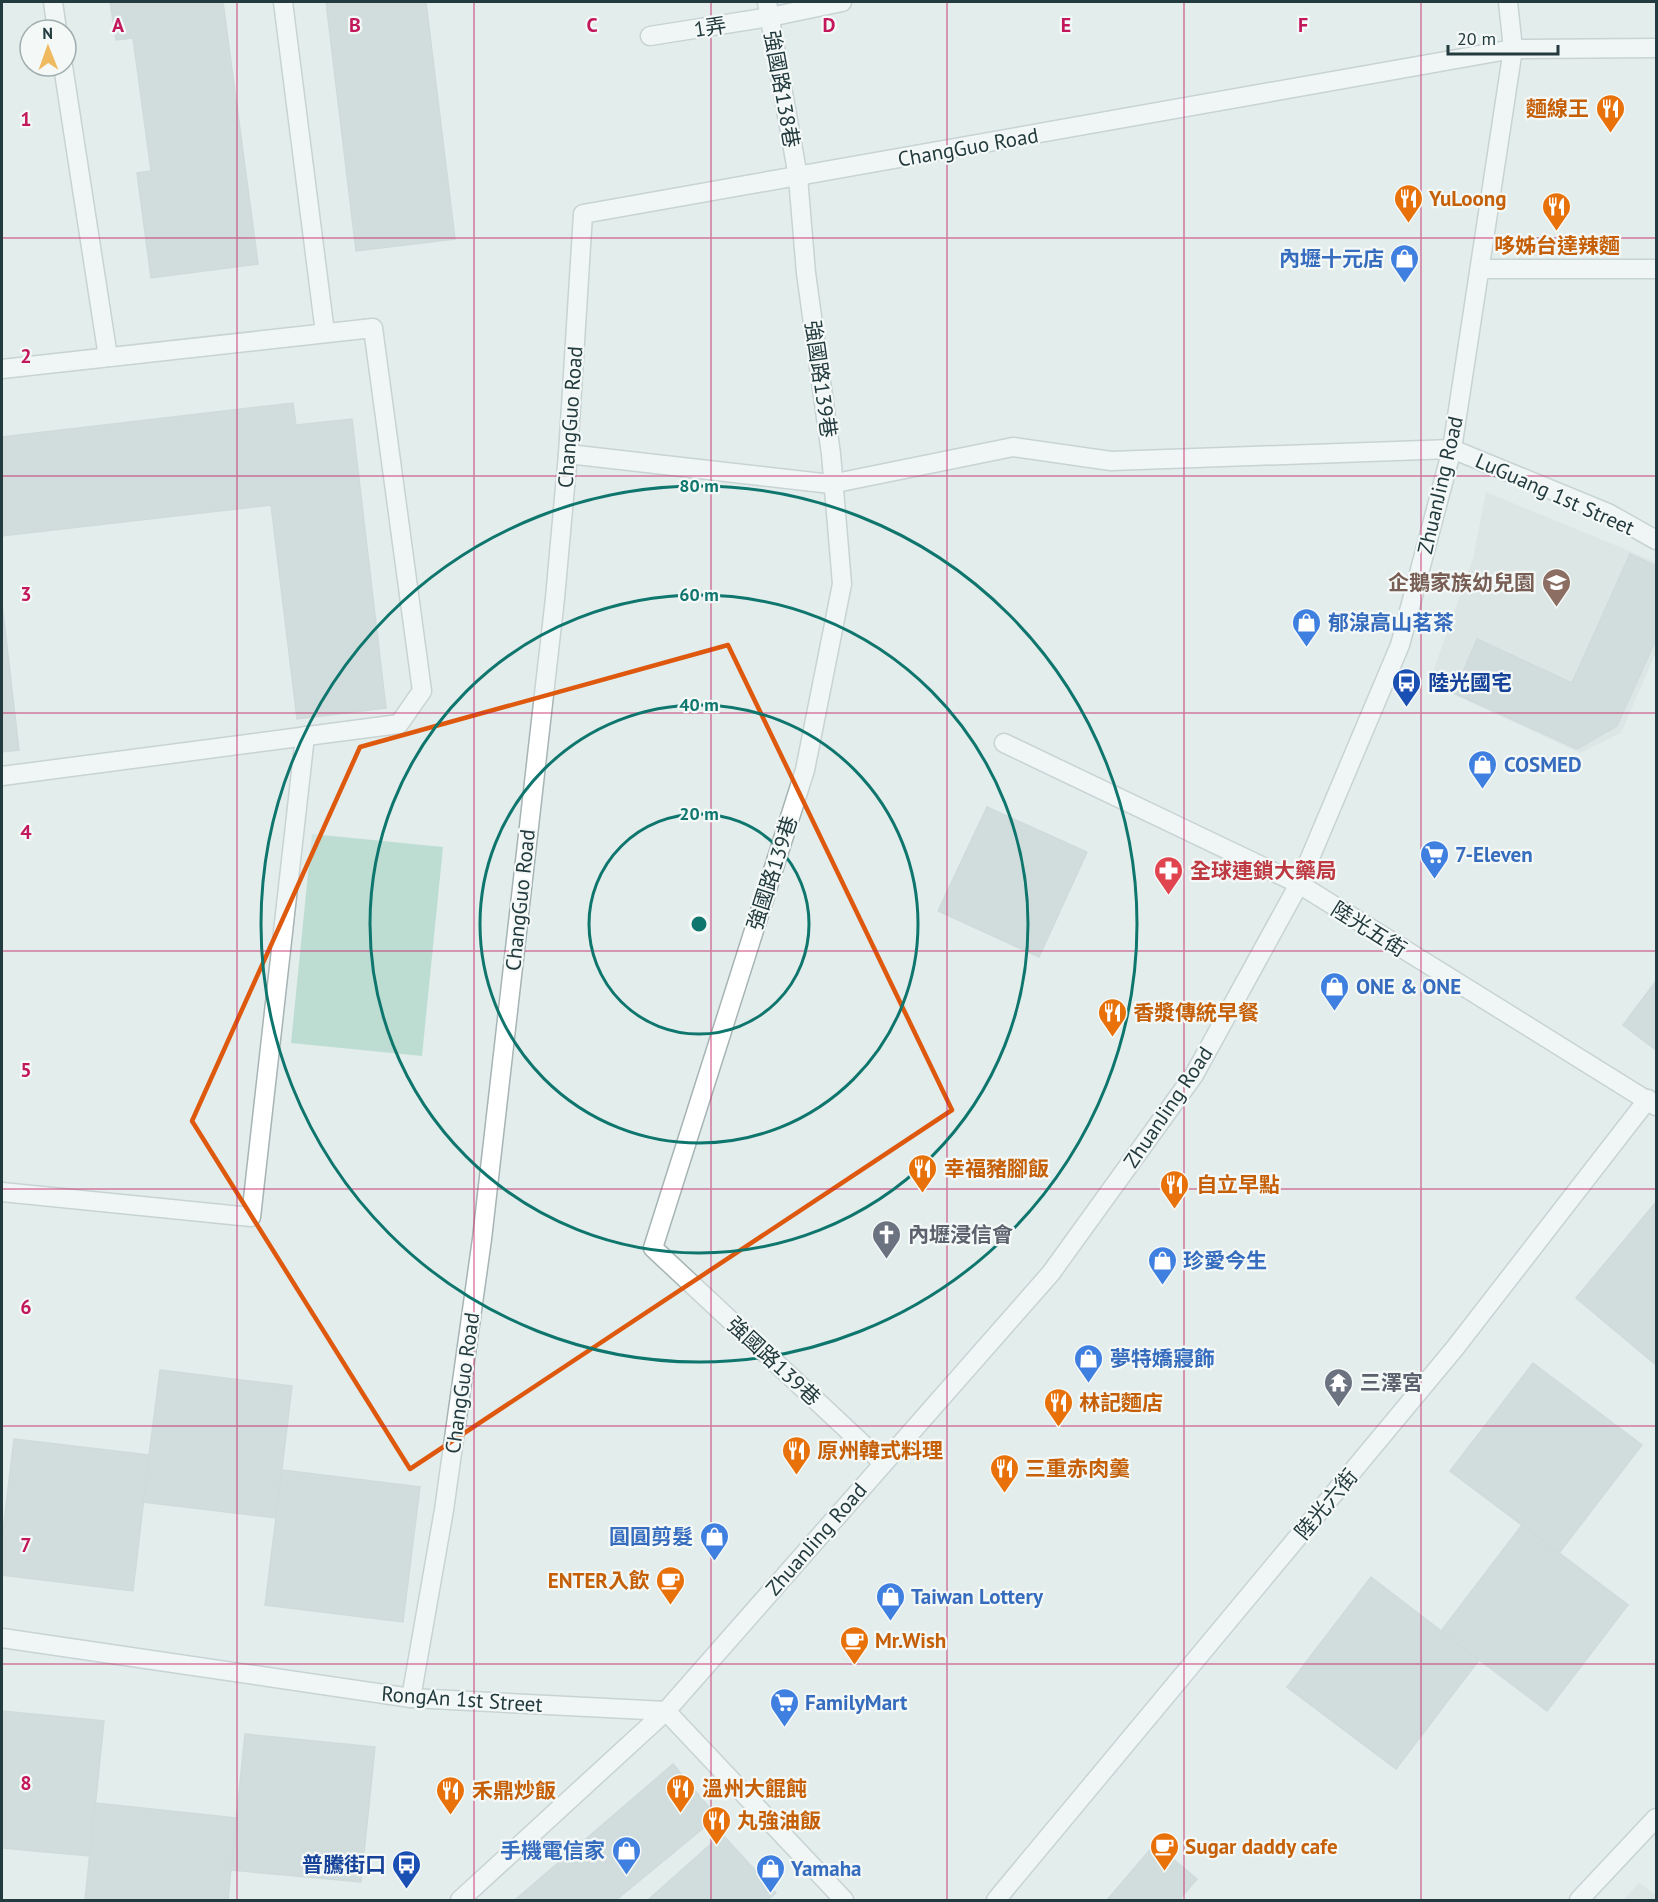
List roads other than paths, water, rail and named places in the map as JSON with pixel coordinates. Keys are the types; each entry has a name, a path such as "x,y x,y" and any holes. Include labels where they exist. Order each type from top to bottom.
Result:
{"street":[{"path":"53,2 55,18"},
{"path":"283,2 325,333"},
{"name":"1弄","path":"650,36 769,9 842,2"},
{"name":"ZhuanJing Road","path":"460,1900 666,1711 1051,1273 1187,1084 1299,884 1400,645 1452,449 1513,49 1508,2"},
{"name":"強國路138巷","path":"769,9 798,177"},
{"name":"ChangGuo Road","path":"411,1698 444,1510 482,1239 555,598 568,454 583,214 1513,49 1656,48"},
{"path":"65,78 108,357"},
{"name":"強國路139巷","path":"798,177 806,273 831,453 831,484 842,584 805,770 653,1248 883,1463"},
{"path":"1479,269 1656,269"},
{"path":"2,369 373,328 422,691 399,724 2,776"},
{"path":"568,454 831,484 1013,447 1111,461 1452,449"},
{"name":"LuGuang 1st Street","path":"1452,449 1608,513 1656,540"},
{"path":"2,1192 251,1217 305,736"},
{"name":"陸光五街","path":"1004,744 1299,884 1652,1103"},
{"name":"陸光六街","path":"996,1900 1455,1348 1652,1103"},
{"name":"RongAn 1st Street","path":"2,1638 411,1698 666,1711"},
{"path":"666,1711 844,1900"},
{"path":"1579,1900 1656,1818"}],"place":[{"name":"麵線王","path":"1610,134"},
{"name":"YuLoong","path":"1408,224"},
{"name":"哆姊台達辣麵","path":"1557,232"},
{"name":"內壢十元店","path":"1405,284"},
{"name":"企鵝家族幼兒園","path":"1556,608"},
{"name":"郁湶高山茗茶","path":"1307,648"},
{"name":"陸光國宅","path":"1407,708"},
{"name":"COSMED","path":"1483,790"},
{"name":"7-Eleven","path":"1434,880"},
{"name":"全球連鎖大藥局","path":"1169,896"},
{"name":"ONE & ONE","path":"1335,1012"},
{"name":"香漿傳統早餐","path":"1112,1038"},
{"name":"幸福豬腳飯","path":"923,1194"},
{"name":"自立早點","path":"1175,1210"},
{"name":"內壢浸信會","path":"887,1260"},
{"name":"珍愛今生","path":"1162,1286"},
{"name":"夢特嬌寢飾","path":"1089,1384"},
{"name":"三澤宮","path":"1339,1408"},
{"name":"林記麵店","path":"1058,1428"},
{"name":"原州韓式料理","path":"796,1476"},
{"name":"三重赤肉羹","path":"1004,1494"},
{"name":"圓圓剪髮","path":"714,1562"},
{"name":"ENTER入飲","path":"671,1606"},
{"name":"Taiwan Lottery","path":"890,1622"},
{"name":"Mr.Wish","path":"854,1666"},
{"name":"FamilyMart","path":"784,1728"},
{"name":"溫州大餛飩","path":"681,1814"},
{"name":"禾鼎炒飯","path":"451,1816"},
{"name":"丸強油飯","path":"716,1846"},
{"name":"Sugar daddy cafe","path":"1164,1872"},
{"name":"手機電信家","path":"626,1876"},
{"name":"普騰街口","path":"407,1890"},
{"name":"Yamaha","path":"770,1894"}]}
